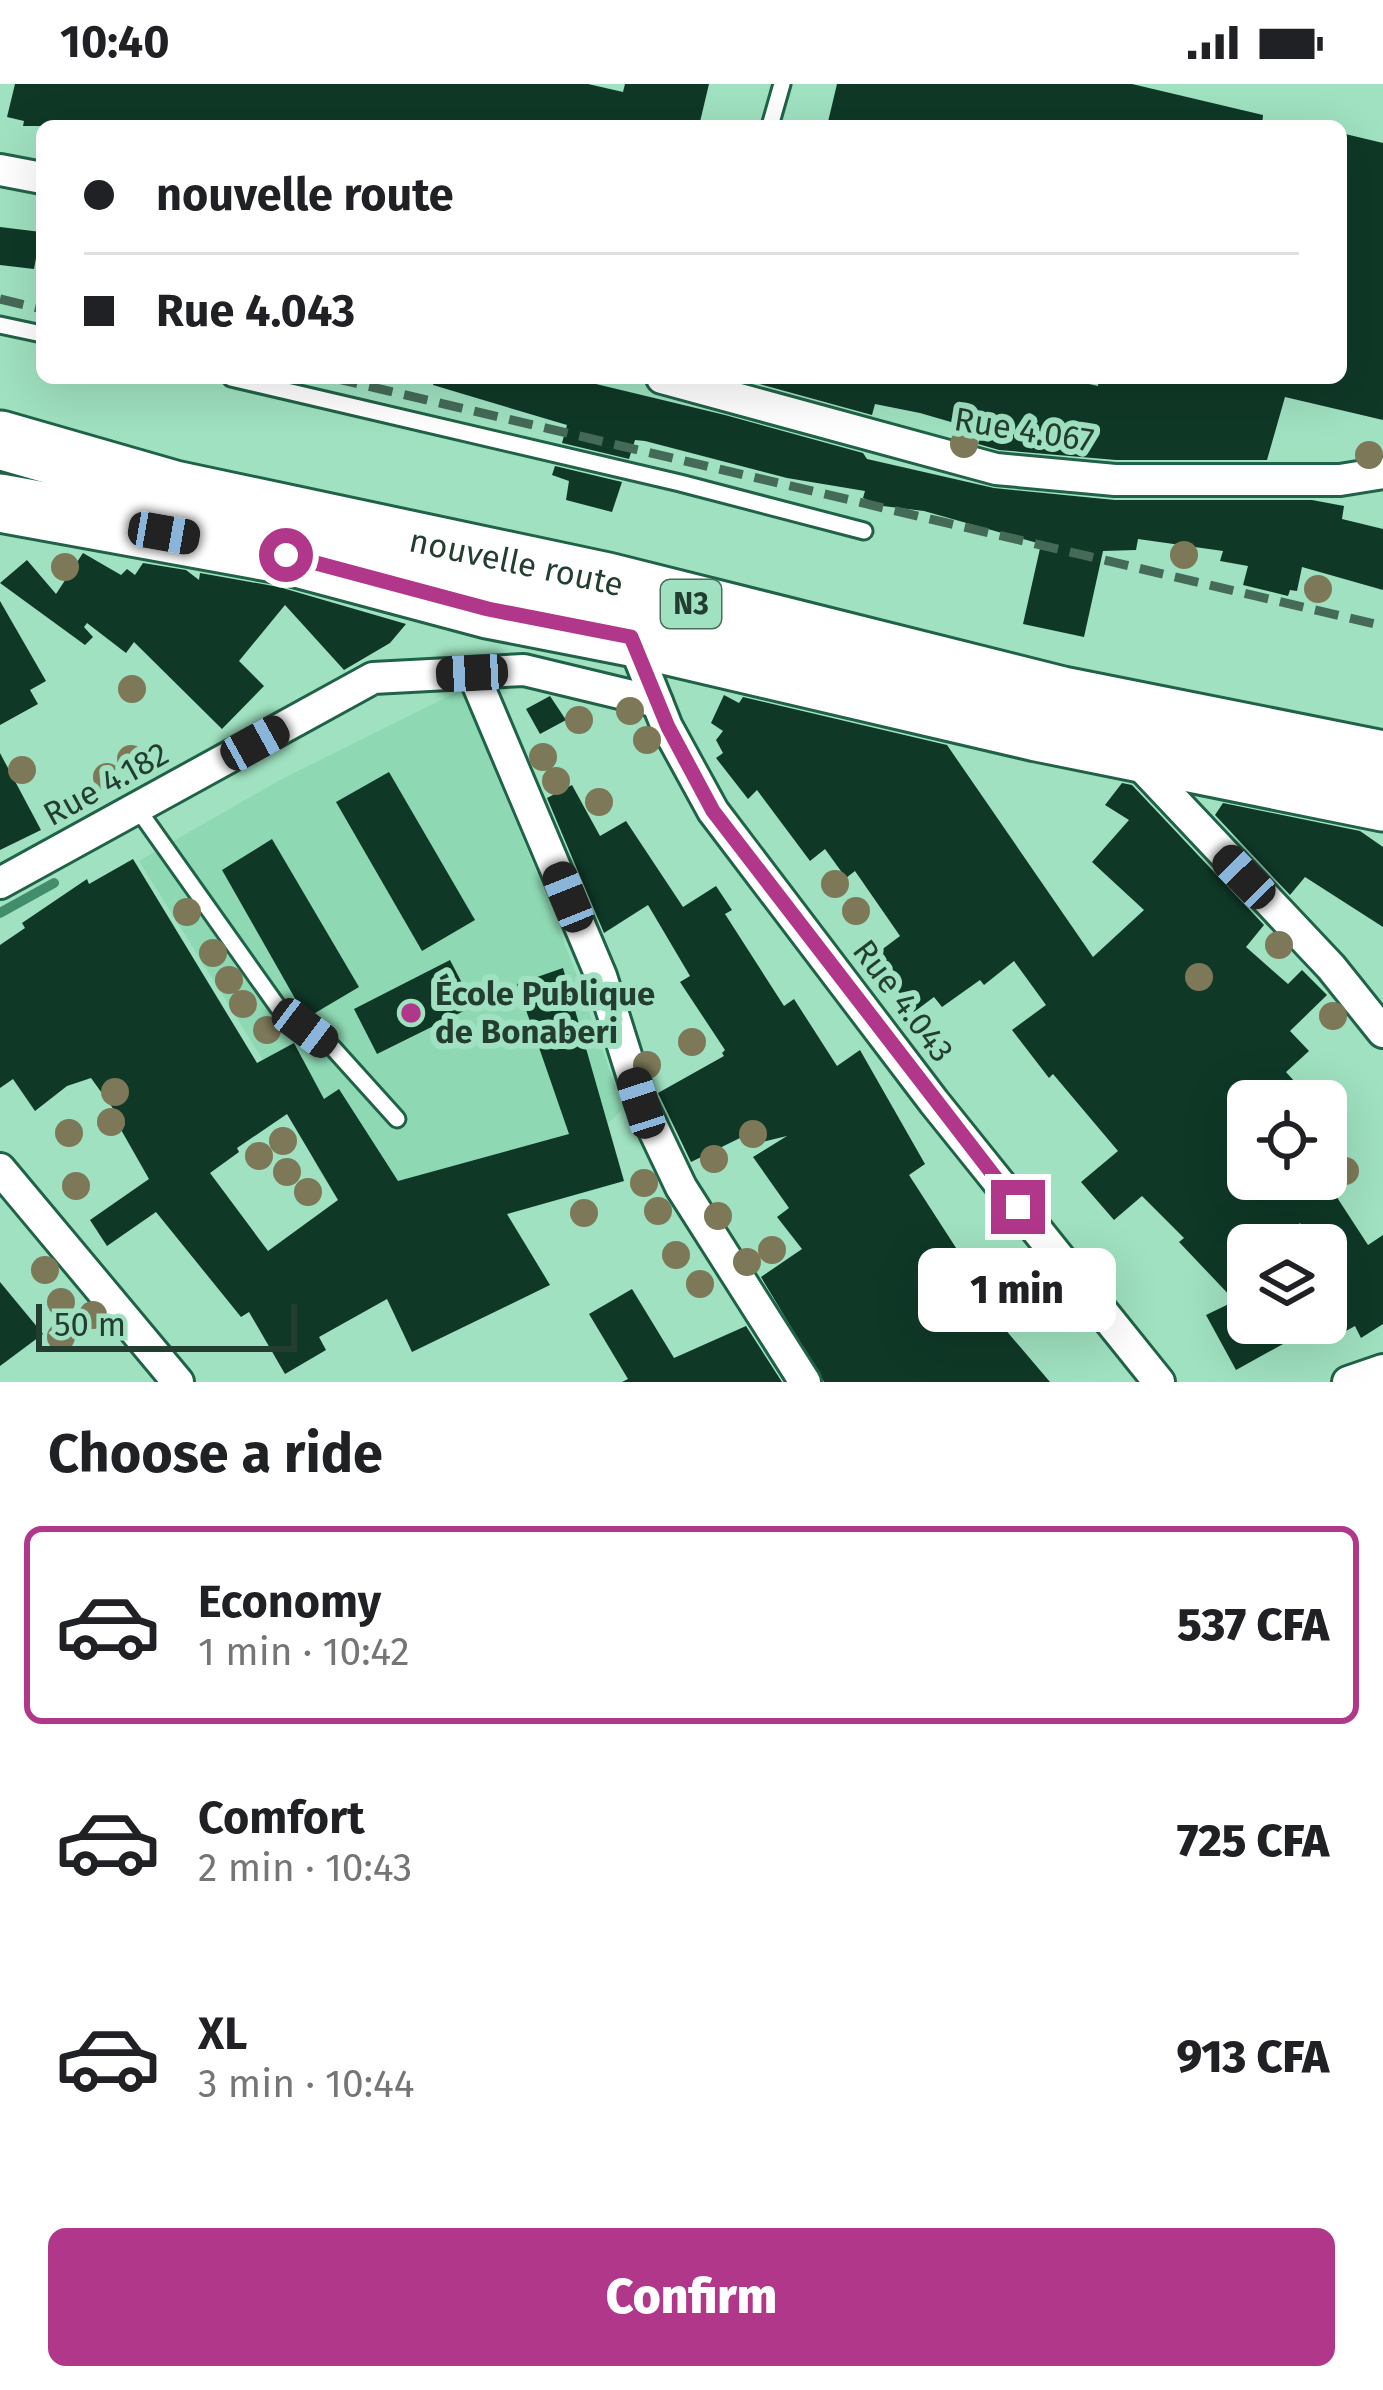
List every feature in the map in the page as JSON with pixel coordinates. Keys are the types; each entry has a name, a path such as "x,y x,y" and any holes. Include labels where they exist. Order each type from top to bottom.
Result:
{"highway":[{"name":"nouvelle route","path":"0,440 174,490 607,582 1062,696 1383,760"},
{"name":"nouvelle route","path":"0,503 286,555 488,609 1383,802"}],"street":[{"path":"0,170 36,177"},
{"name":"Rue 4.067","path":"698,384 996,469 1114,480 1340,480 1383,473"},
{"name":"Rue 4.043","path":"631,637 657,702 713,811 934,1102 1159,1382"},
{"name":"Rue 4.182","path":"0,884 373,678 524,670 657,702"},
{"path":"472,673 601,976 641,1103 681,1187 805,1382"},
{"path":"1126,750 1331,967 1383,1032"},
{"path":"0,1169 178,1382"},
{"path":"1348,1382 1383,1370"}],"lane":[{"path":"772,120 782,84"},
{"path":"0,325 36,333"},
{"path":"257,384 864,531"},
{"path":"137,808 278,1007 332,1048 397,1119"}],"shaded area":[{"name":"École Publique de Bonaberi","path":"463,689 573,965 623,1109 608,1123 624,1181 375,1256 318,1169 263,1060 139,861 280,780"}],"building":[{"path":"15,84 588,84 623,92 625,84 709,84 700,120 36,120 36,126 23,126 24,121 7,117"},
{"path":"837,84 1132,84 1263,115 1263,120 828,120"},
{"path":"1347,134 1383,143 1383,420 1285,397 1267,460 1116,460 999,450 978,444 982,431 920,413 875,404 872,415 760,384 1347,384"},
{"path":"0,227 36,231 34,269 0,265"},
{"path":"596,384 863,453 867,459 994,488 1115,500 1312,500 1344,506 1342,519 1383,529 1383,590 1302,567 1297,591 1290,590 1288,596 1243,585 1248,566 1220,561 1223,551 1138,539 1136,550 1103,551 1084,637 1023,624 1041,544 924,511 883,506 863,498 865,491 787,478 645,441 635,440 629,459 562,443 567,425 433,385"},
{"path":"555,466 622,482 612,512 566,500 569,481 552,475"},
{"path":"83,553 121,575 127,569 135,575 143,563 186,570 199,580 200,573 279,587 406,624 390,643 344,670 285,605 239,661 264,686 222,729 134,642 126,653 87,623 84,627 93,637 85,645 0,583 27,560 56,594"},
{"path":"0,601 46,681 30,690 38,704 0,725"},
{"path":"724,695 739,703 743,697 947,745 1093,957 1144,910 1092,862 1129,820 1105,805 1122,783 1132,785 1264,925 1246,947 1288,984 1302,970 1327,995 1290,1031 1309,1051 1286,1072 1293,1080 1227,1080 1227,1200 1339,1200 1368,1245 1383,1235 1383,1324 1361,1338 1355,1326 1347,1330 1347,1224 1227,1224 1227,1293 1179,1242 1184,1238 1142,1196 1114,1220 1081,1182 1118,1151 1053,1074 1049,1078 1012,1030 1046,1005 1014,961 984,985 980,980 942,1007 934,997 914,1012 872,957 900,936 855,871 846,878 825,849 810,861 757,790 748,799 716,758 723,753 716,740 723,731 711,723"},
{"path":"550,696 566,720 540,734 526,709"},
{"path":"0,753 41,830 0,850"},
{"path":"389,772 475,920 422,951 336,802"},
{"path":"572,785 600,836 626,821 683,907 716,886 732,910 725,914 784,1006 794,999 837,1066 860,1050 925,1164 909,1175 969,1268 977,1262 1017,1319 1004,1328 1050,1382 824,1382 761,1277 802,1249 777,1217 789,1208 753,1157 787,1136 746,1146 740,1138 691,1162 658,1093 724,1056 725,1050 680,982 690,976 648,905 604,933 547,798"},
{"path":"1223,803 1360,831 1383,847 1383,927 1305,877 1290,895 1215,815"},
{"path":"272,839 359,987 310,1016 301,1009 222,870"},
{"path":"133,859 257,1063 294,1043 324,1099 339,1089 398,1181 569,1134 517,984 563,968 624,1181 507,1214 550,1285 412,1352 387,1299 319,1337 326,1350 285,1374 249,1312 241,1317 156,1212 107,1246 90,1220 149,1179 120,1128 125,1125 91,1078 67,1086 35,1111 13,1079 0,1088 0,945 25,928 22,923 87,879 89,884","holes":["287,1114 338,1200 268,1251 210,1173"]},
{"path":"450,960 474,1006 377,1054 354,1009"},
{"path":"0,1282 43,1334 0,1366"},
{"path":"632,1289 674,1358 746,1326 782,1382 622,1382 628,1379 589,1314"},
{"path":"1227,1305 1227,1344 1283,1344 1236,1370 1206,1315"}],"waterway":[{"path":"0,913 54,883"}],"railway":[{"path":"0,299 36,308"},
{"path":"359,384 1383,626"}],"place":[{"name":"École Publique de Bonaberi","path":"411,1013"}],"route":[{"path":"286,555 488,609 631,637 668,727 713,811 1018,1207"}]}
